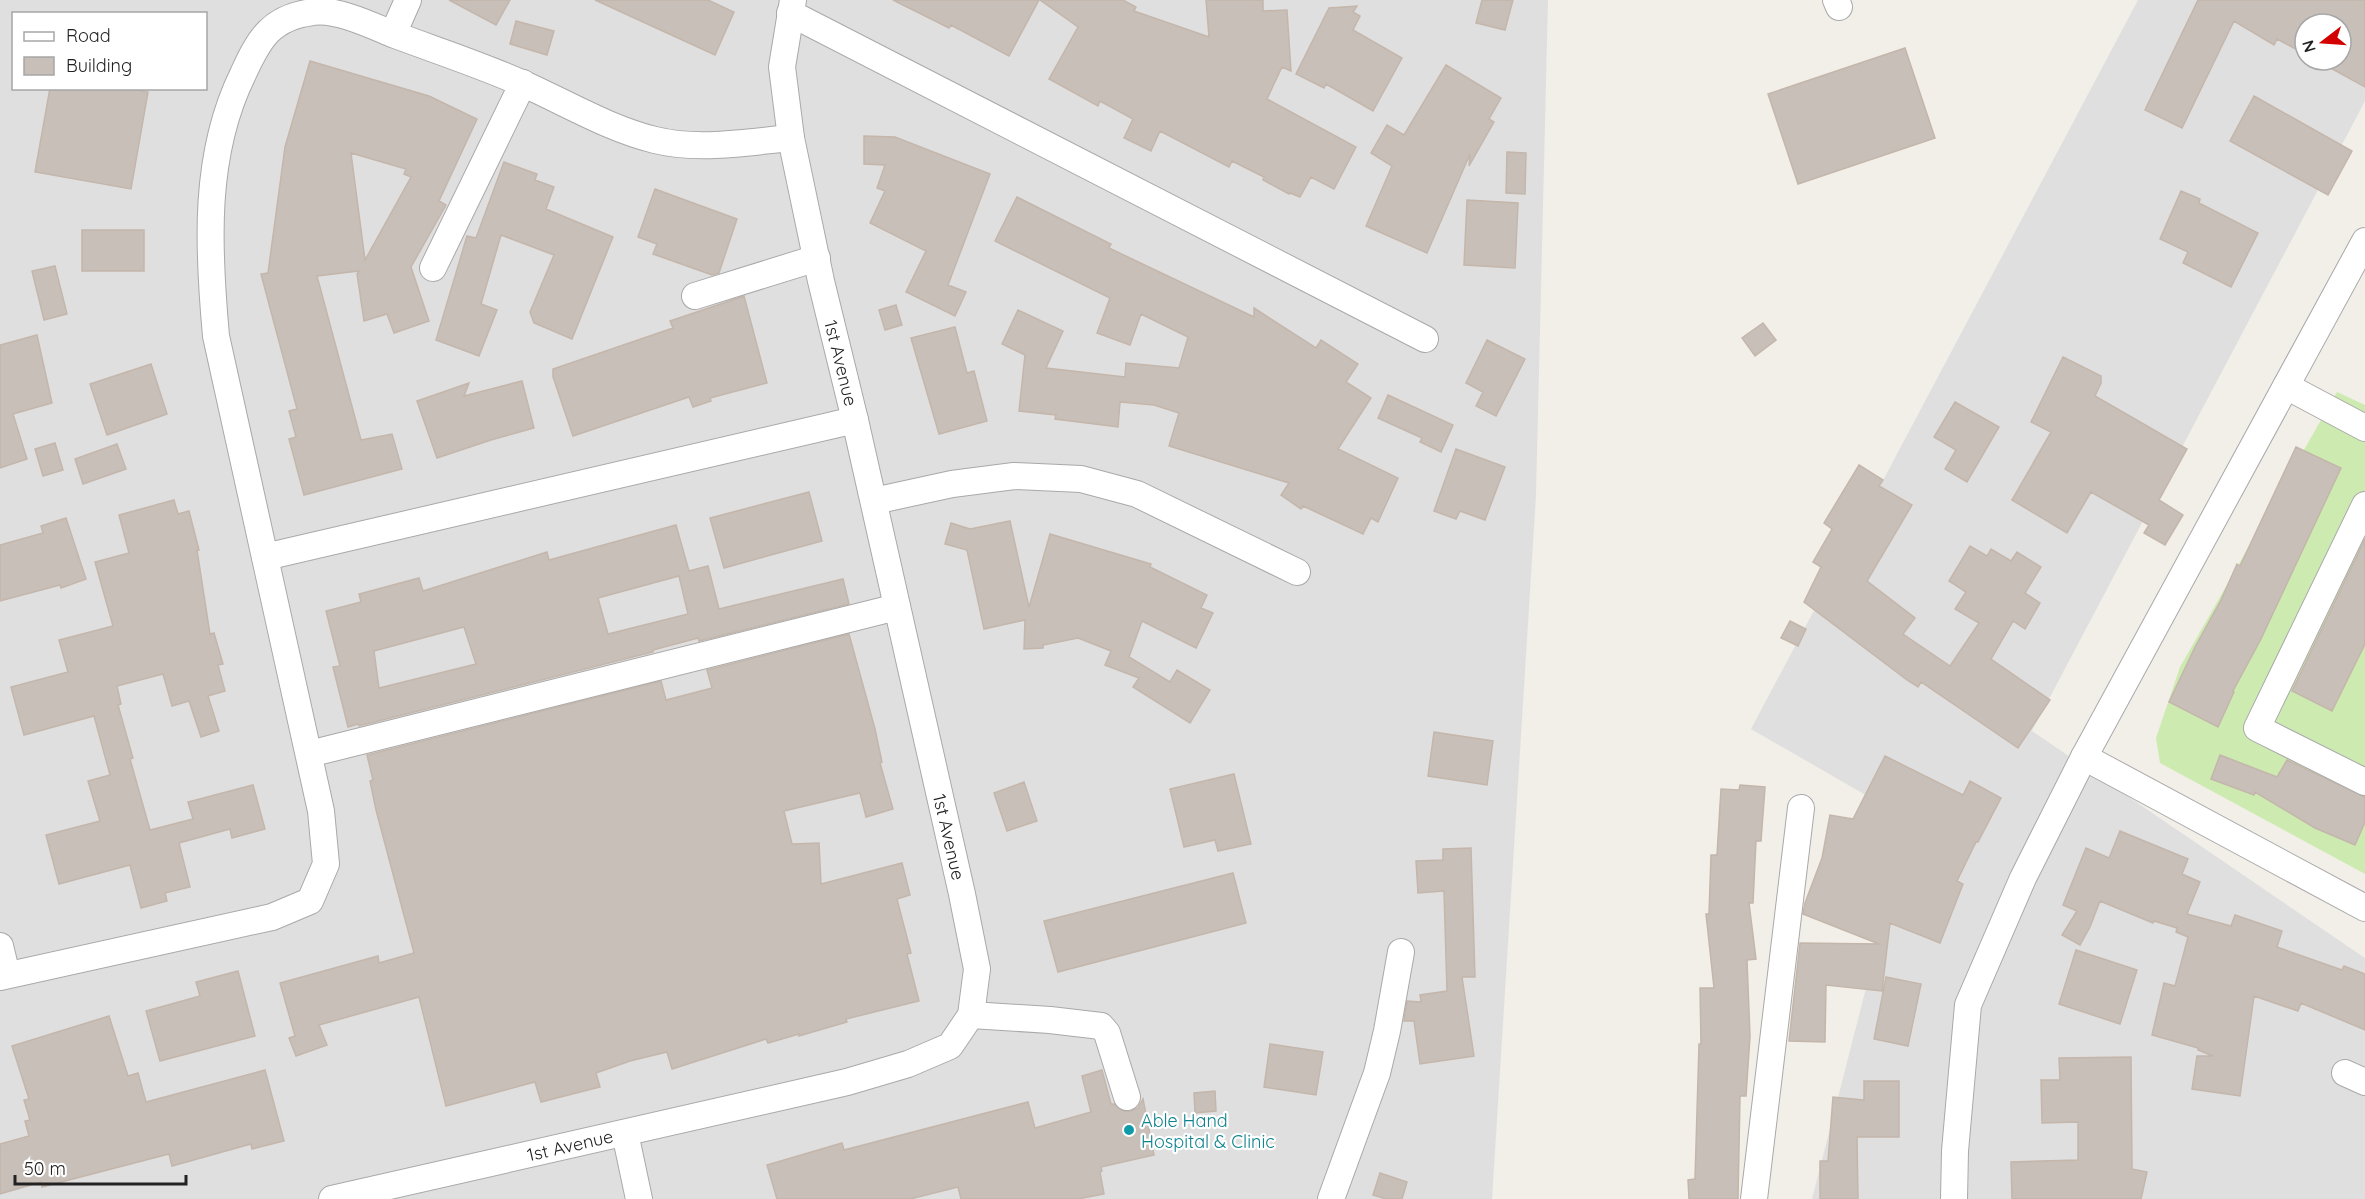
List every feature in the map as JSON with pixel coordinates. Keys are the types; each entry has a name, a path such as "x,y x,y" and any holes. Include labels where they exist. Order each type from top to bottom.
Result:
{"street":[{"path":"393,34 408,0"},
{"path":"791,7 1425,339"},
{"name":"1st Avenue","path":"332,1199 367,1195 847,1082 908,1065 950,1046 971,1015 977,969 791,138 782,67 791,7"},
{"path":"0,946 3,976 272,917 310,901 326,864 321,811 216,336 209,260 213,176 231,97 257,43 283,9 315,11 349,17 523,83 613,125 656,140 703,145 791,138"},
{"path":"433,268 523,83"},
{"path":"1953,1199 1968,1005 2023,878 2084,757 2365,241"},
{"path":"695,296 817,258"},
{"path":"2286,386 2365,428"},
{"path":"265,557 855,420"},
{"path":"874,501 952,484 1014,476 1081,479 1137,494 1297,572"},
{"path":"2365,505 2257,728 2365,782"},
{"path":"309,754 897,607"},
{"path":"2084,757 2365,908"},
{"path":"1754,1199 1801,808"},
{"path":"1331,1199 1377,1073 1401,952"},
{"path":"971,1015 1101,1026 1107,1033 1127,1097"},
{"path":"626,1133 639,1199"}],"shaded area":[{"path":"0,0 1548,0 1536,495 1492,1199 0,1199"},
{"path":"2138,0 2365,0 2365,101 2032,731 2365,958 2365,1199 1812,1199 1909,820 1751,729"}],"green space":[{"path":"2337,392 2365,405 2365,874 2160,763 2156,738 2180,667"}],"building":[{"path":"449,0 510,0 496,25"},
{"path":"595,0 708,0 734,12 715,55"},
{"path":"893,0 1039,0 1009,56 951,25 949,28"},
{"path":"1040,0 1123,0 1136,7 1134,11 1209,37 1206,0 1263,0 1263,11 1287,10 1291,71 1282,67 1267,99 1356,147 1334,189 1311,177 1300,197 1289,194 1263,180 1264,177 1232,161 1229,167 1160,131 1151,151 1124,138 1133,119 1100,101 1098,106 1049,79 1078,27"},
{"path":"1482,0 1513,0 1505,30 1476,23"},
{"path":"2198,0 2365,0 2365,87 2338,72 2353,72 2353,12 2293,12 2293,48 2277,39 2274,45 2234,21 2182,128 2145,110"},
{"path":"1357,6 1353,12 1360,16 1353,30 1402,58 1373,111 1326,84 1324,88 1296,74 1329,8"},
{"path":"516,21 554,31 547,55 510,44"},
{"path":"1905,48 1935,138 1798,184 1768,94"},
{"path":"310,61 429,96 477,119 439,201 446,205 411,267 429,321 394,333 387,314 364,321 357,274 359,271 317,276 361,440 392,434 402,469 304,495 289,439 296,437 289,411 297,409 261,274 268,273 285,147","holes":["351,153 406,169 404,174 411,177 365,260"]},
{"path":"1446,65 1501,98 1489,119 1494,122 1469,166 1470,154 1427,253 1366,226 1392,166 1371,153 1387,125 1404,135"},
{"path":"50,90 148,92 131,189 35,172"},
{"path":"2254,96 2352,151 2328,195 2230,141"},
{"path":"864,136 895,137 990,174 948,285 966,292 955,316 906,292 926,251 870,223 885,191 877,188 885,165 864,164"},
{"path":"1507,152 1526,153 1525,194 1506,193"},
{"path":"504,162 537,174 535,180 554,187 546,209 613,237 572,339 534,323 530,312 554,255 501,235 481,304 497,310 479,356 436,340 467,236 476,238"},
{"path":"655,189 737,219 719,273 712,275 653,254 657,244 638,237"},
{"path":"2181,191 2200,199 2199,203 2258,233 2231,287 2183,263 2188,252 2160,239"},
{"path":"1017,197 1111,244 1109,248 1254,317 1254,308 1316,348 1321,340 1358,364 1346,382 1371,398 1338,449 1398,478 1378,522 1371,518 1363,534 1303,506 1301,509 1281,495 1289,483 1169,446 1179,413 1154,405 1120,402 1118,427 1055,419 1056,415 1019,411 1025,355 1002,344 1018,310 1063,331 1046,368 1125,377 1126,363 1179,368 1188,337 1141,314 1130,345 1097,333 1110,298 995,241"},
{"path":"1467,200 1518,203 1515,268 1464,265"},
{"path":"82,230 144,230 144,271 82,271"},
{"path":"55,266 67,314 44,320 32,271"},
{"path":"744,296 767,383 710,398 711,401 693,407 689,397 573,436 553,377 553,369 673,328 670,321"},
{"path":"896,305 902,325 885,330 879,310"},
{"path":"1763,323 1776,340 1755,356 1742,338"},
{"path":"955,327 967,373 974,371 987,421 939,434 911,338"},
{"path":"37,335 52,403 13,414 27,459 0,468 0,345"},
{"path":"1487,340 1525,359 1496,416 1476,406 1483,392 1466,383"},
{"path":"2063,357 2101,376 2101,383 2095,396 2187,449 2159,500 2183,515 2165,545 2144,533 2149,525 2091,492 2067,533 2012,500 2051,432 2031,422"},
{"path":"151,364 167,414 107,435 90,384"},
{"path":"522,381 534,428 437,458 417,401 469,383 464,396"},
{"path":"1388,395 1453,425 1441,452 1420,442 1422,438 1378,418"},
{"path":"1955,402 1999,427 1967,482 1945,469 1956,450 1934,437"},
{"path":"55,443 63,470 43,476 35,449"},
{"path":"117,444 126,469 83,484 75,459"},
{"path":"2296,447 2341,468 2261,639 2233,691 2218,727 2169,702 2237,564 2240,566"},
{"path":"1456,449 1505,467 1485,520 1460,511 1456,519 1434,511"},
{"path":"1859,465 1883,480 1879,486 1912,505 1867,581 1915,618 1903,634 1950,666 1979,623 1955,609 1966,592 1949,581 1970,546 1987,556 1991,549 2011,561 2017,552 2041,567 2025,593 2040,603 2025,629 2013,621 1991,659 2050,700 2018,748 1921,682 1918,687 1907,680 1804,602 1821,567 1813,562 1832,529 1824,523"},
{"path":"809,492 822,541 724,568 710,518"},
{"path":"174,500 178,514 189,511 199,550 197,550 210,634 214,633 223,664 218,665 225,691 208,696 219,731 201,737 189,701 172,706 163,674 117,686 121,704 118,705 133,758 130,759 150,830 193,819 188,802 253,785 265,829 232,838 230,829 179,843 190,887 165,893 167,901 141,908 130,865 59,884 46,835 100,821 88,781 110,775 94,716 24,735 11,687 68,672 59,640 113,626 95,562 129,553 119,515"},
{"path":"66,518 86,579 61,588 60,585 0,601 0,545 43,533 41,526"},
{"path":"1010,521 1029,607 1050,534 1151,564 1150,567 1207,595 1201,608 1213,613 1196,648 1142,621 1129,657 1170,682 1177,670 1210,690 1190,723 1133,687 1139,678 1105,665 1111,651 1078,638 1043,645 1043,648 1024,649 1025,620 984,629 967,550 945,544 951,523 970,529"},
{"path":"676,525 689,571 708,566 719,609 843,579 849,604 699,641 698,638 653,650 653,652 348,727 333,667 340,666 326,611 361,602 359,594 419,578 423,591 547,552 549,560","holes":["679,576 688,614 608,634 598,598","464,627 476,664 379,688 374,651"]},
{"path":"2365,539 2365,644 2332,711 2292,691"},
{"path":"1790,621 1806,629 1798,646 1781,638"},
{"path":"849,634 875,729 882,762 880,763 893,809 866,817 860,793 784,811 792,844 819,843 821,884 902,863 910,895 897,899 911,953 907,954 919,1001 846,1019 847,1022 799,1036 799,1034 768,1043 766,1039 672,1069 667,1052 630,1061 596,1073 600,1087 541,1102 535,1082 446,1106 419,997 319,1025 327,1045 296,1056 289,1038 295,1036 280,983 378,956 379,963 414,953 376,810 370,781 373,780 367,755 661,681 666,700 712,688 707,670"},
{"path":"1434,732 1493,741 1487,785 1428,776"},
{"path":"2220,755 2277,777 2287,760 2365,797 2365,822 2355,845 2315,828 2255,792 2254,795 2211,779"},
{"path":"1885,756 1963,795 1970,781 2001,798 1957,881 1963,884 1940,943 1890,923 1882,991 1826,985 1825,1042 1789,1041 1800,943 1879,944 1803,914 1822,858 1830,815 1853,819"},
{"path":"1234,774 1251,844 1218,851 1215,840 1184,847 1170,789"},
{"path":"1024,782 1037,821 1007,831 994,793"},
{"path":"1740,785 1765,787 1761,841 1756,841 1753,903 1749,903 1756,959 1747,960 1750,1036 1746,1096 1740,1096 1738,1199 1689,1199 1688,1180 1695,1179 1699,1044 1701,1044 1700,988 1714,988 1706,914 1709,914 1711,855 1717,855 1721,789 1739,790"},
{"path":"2120,831 2188,859 2182,874 2200,882 2187,914 2231,926 2235,915 2282,931 2277,947 2342,970 2344,966 2365,974 2365,1030 2301,1003 2298,1011 2254,996 2240,1096 2192,1089 2197,1056 2213,1056 2198,1048 2152,1035 2164,983 2175,986 2188,937 2176,932 2177,928 2154,921 2153,923 2100,901 2080,945 2062,935 2077,911 2063,905 2086,848 2109,858"},
{"path":"1471,848 1475,977 1462,977 1474,1056 1420,1064 1414,1021 1404,1021 1407,1001 1421,1002 1420,995 1447,991 1444,891 1418,893 1416,861 1443,860 1443,849"},
{"path":"1233,873 1246,923 1058,972 1044,921"},
{"path":"2076,950 2137,970 2120,1024 2059,1004"},
{"path":"238,971 255,1036 160,1061 146,1011 200,996 196,982"},
{"path":"1886,977 1921,984 1908,1046 1874,1039"},
{"path":"109,1016 128,1076 138,1073 146,1102 265,1070 284,1141 252,1149 251,1144 172,1166 169,1154 42,1187 41,1182 0,1194 0,1144 29,1136 25,1121 30,1120 24,1100 29,1099 12,1046"},
{"path":"1270,1044 1323,1052 1316,1095 1264,1087"},
{"path":"2131,1057 2132,1169 2147,1172 2141,1199 2012,1199 2011,1162 2078,1160 2078,1122 2042,1123 2041,1080 2060,1080 2059,1058"},
{"path":"1102,1070 1111,1104 1123,1111 1131,1111 1138,1108 1143,1099 1154,1155 1101,1167 1104,1194 1078,1199 961,1199 958,1187 910,1199 777,1199 767,1165 842,1143 844,1150 1028,1102 1035,1128 1091,1112 1082,1076"},
{"path":"1864,1081 1899,1081 1899,1137 1857,1137 1858,1199 1820,1199 1820,1161 1828,1161 1833,1097 1864,1100"},
{"path":"1215,1091 1216,1111 1195,1113 1194,1093"},
{"path":"1380,1173 1407,1182 1402,1199 1386,1199 1373,1195"}],"place":[{"name":"Able Hand Hospital & Clinic","path":"1129,1130"}]}
